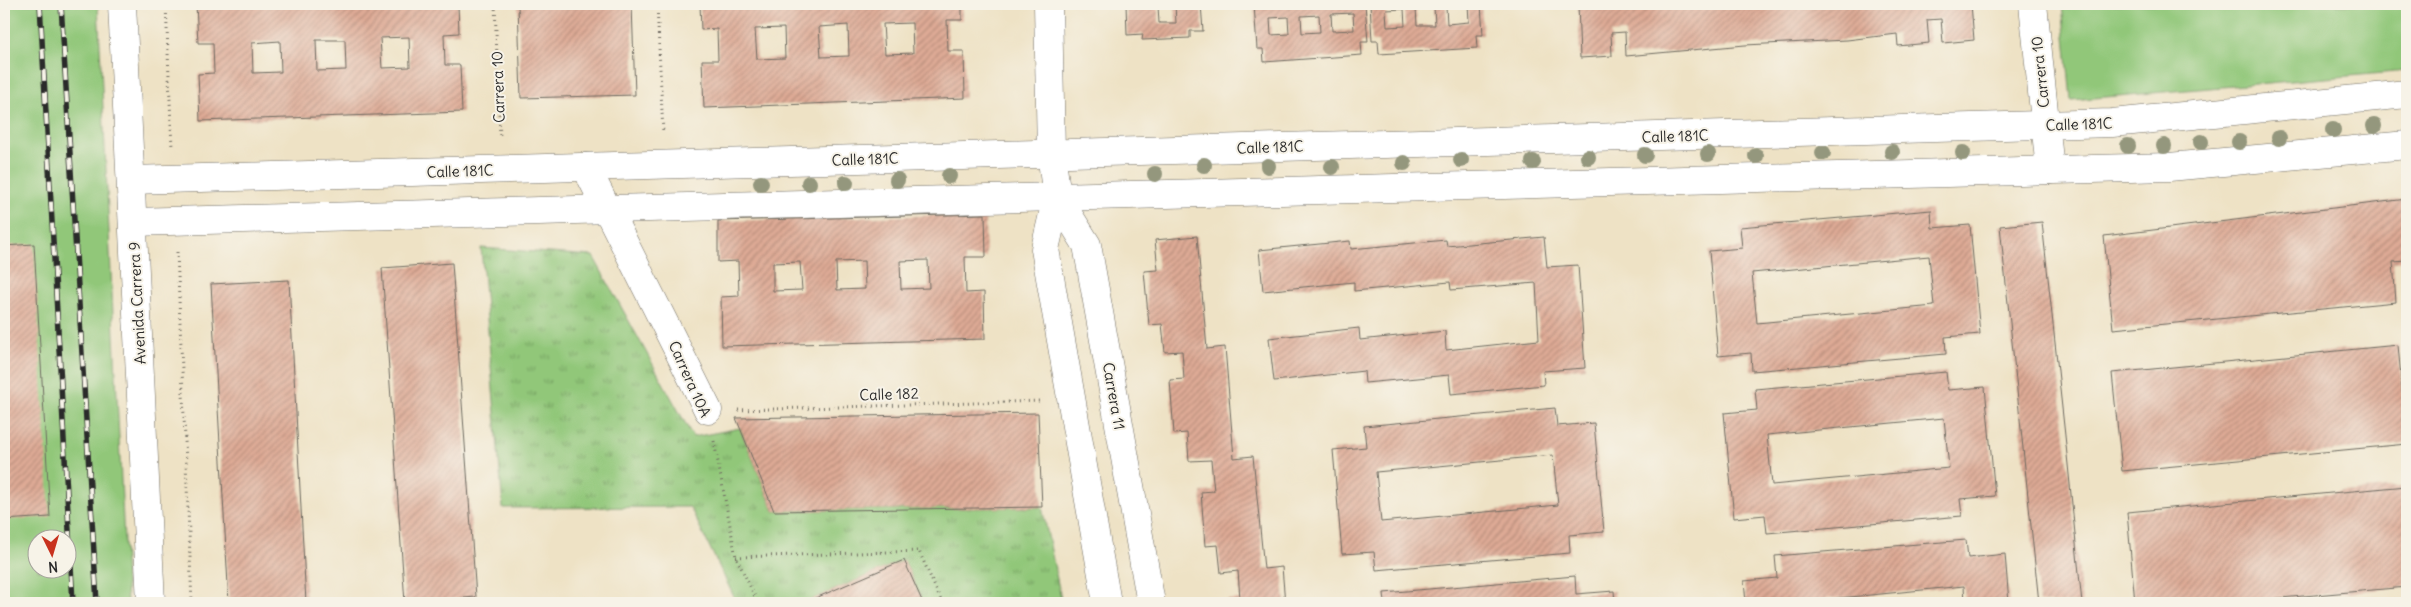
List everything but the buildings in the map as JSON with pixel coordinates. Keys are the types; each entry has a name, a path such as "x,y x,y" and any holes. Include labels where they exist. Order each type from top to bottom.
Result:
{"street":[{"name":"Avenida Carrera 9","path":"122,4 151,603"},
{"name":"Carrera 11","path":"1048,4 1051,153 1057,197 1045,249 1108,603"},
{"name":"Carrera 10","path":"2033,4 2050,170"},
{"name":"Calle 181C","path":"131,180 2046,125 2165,119 2407,94"},
{"path":"133,222 2169,167 2407,145"},
{"name":"Carrera 10A","path":"586,167 708,410"},
{"name":"Carrera 11","path":"1057,197 1087,246 1151,603"}],"path":[{"path":"166,4 174,178"},
{"name":"Carrera 10","path":"495,4 501,170"},
{"path":"657,4 664,165"},
{"path":"176,222 192,603"},
{"name":"Calle 182","path":"708,410 1071,401"},
{"name":"Carrera 10A","path":"708,410 736,557 758,603"},
{"path":"736,557 919,551 942,603"}],"green space":[{"path":"4,4 98,4 127,603 4,603"},
{"path":"2062,4 2407,4 2407,71 2071,100"},
{"path":"481,248 593,256 693,437 740,428 774,511 1042,507 1062,603 923,603 904,560 804,603 737,603 690,507 503,508"}],"railway":[{"path":"40,4 73,603"},
{"path":"61,4 97,603"}]}
